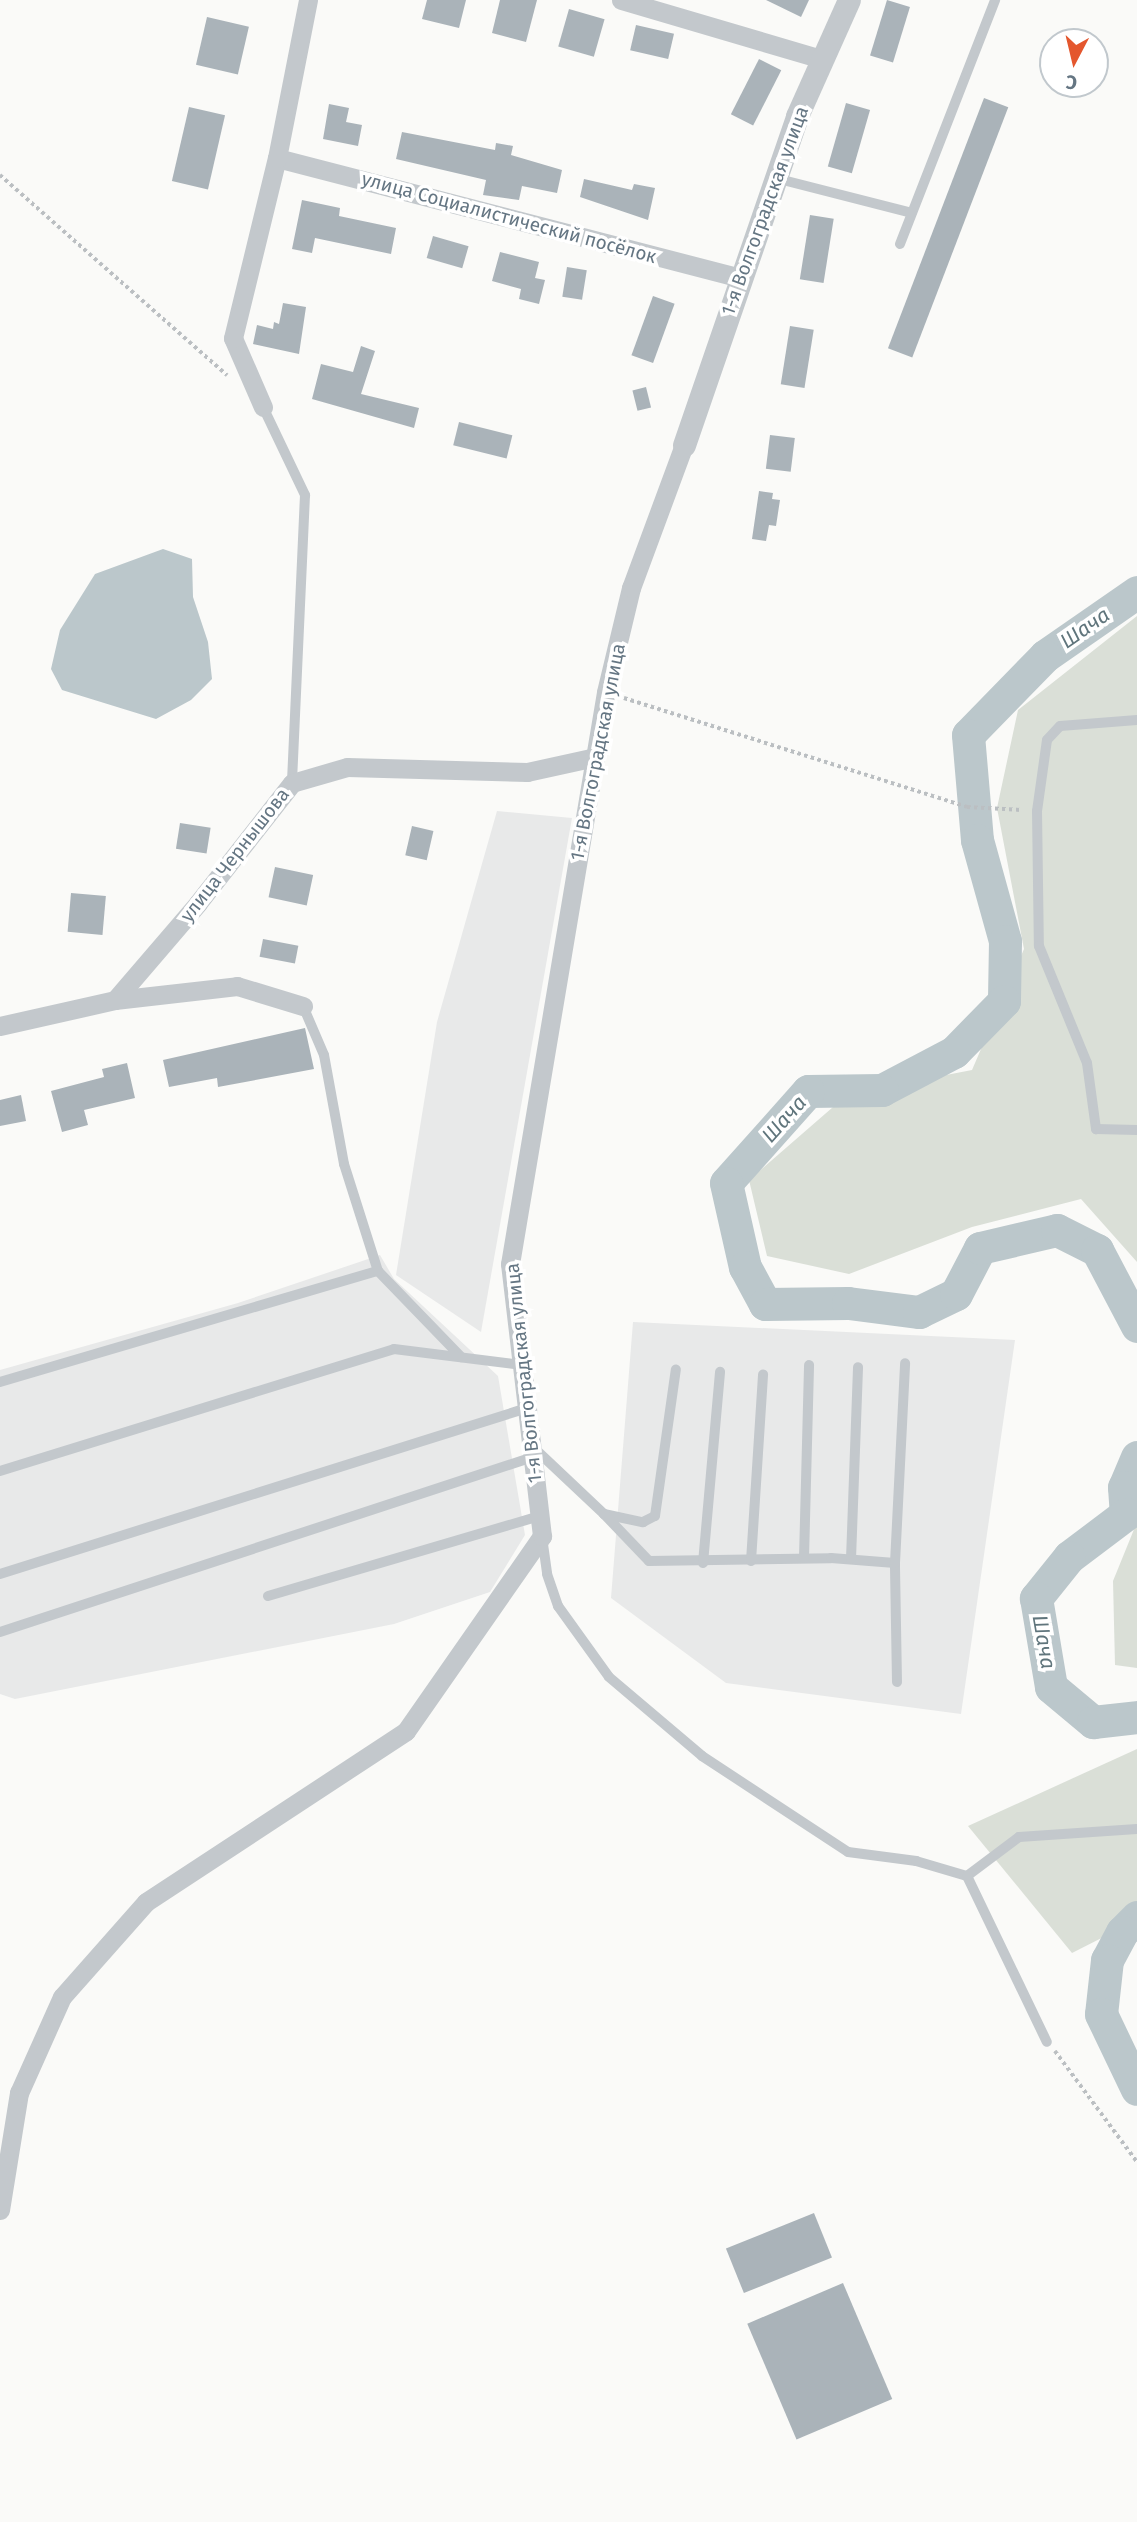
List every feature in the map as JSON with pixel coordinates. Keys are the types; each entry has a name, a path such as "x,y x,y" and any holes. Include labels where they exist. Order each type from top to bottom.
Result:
{"street":[{"path":"263,407 233,338 278,158 308,0"},
{"path":"621,0 822,59"},
{"name":"1-я Волгоградская улица","path":"542,1536 510,1264 606,692 631,588 684,445 775,178 822,59 849,0"},
{"name":"улица Социалистический посёлок","path":"278,158 740,278"},
{"name":"улица Чернышова","path":"114,1000 198,903 292,783 347,767 527,772 595,757"},
{"path":"0,1026 114,1000 237,986 303,1006"},
{"path":"0,2210 19,2093 62,1997 146,1902 406,1731 542,1536"}],"lane":[{"path":"901,244 995,0"},
{"path":"775,178 912,213"},
{"path":"263,407 305,495 292,783"},
{"path":"1137,720 1060,726 1047,740 1037,811 1039,946 1087,1063 1096,1129 1137,1130"},
{"path":"303,1006 324,1055 344,1164 378,1271 461,1357"},
{"path":"0,1381 378,1271"},
{"path":"0,1471 394,1349 522,1364"},
{"path":"897,1682 895,1563 905,1363"},
{"path":"804,1559 809,1365"},
{"path":"851,1559 858,1367"},
{"path":"604,1514 643,1522 655,1516 676,1368"},
{"path":"703,1563 720,1372"},
{"path":"751,1561 764,1374"},
{"path":"0,1574 527,1408"},
{"path":"0,1632 532,1451 604,1514 649,1561 703,1563 851,1559 895,1563"},
{"path":"268,1596 540,1516"},
{"path":"542,1536 547,1574 558,1606 609,1677 702,1756 848,1852 916,1861 967,1876 1048,2042"},
{"path":"967,1876 1019,1837 1137,1829"}],"path":[{"path":"0,175 232,379"},
{"path":"606,692 968,807 1037,811"},
{"path":"1048,2042 1137,2162"}],"shaded area":[{"path":"163,549 192,559 193,597 208,642 212,679 191,700 156,719 62,690 51,669 60,630 95,574"},
{"path":"1137,616 1137,1262 1081,1199 972,1227 849,1274 767,1256 749,1180 848,1094 972,1070 1024,949 997,808 1018,710"},
{"path":"497,811 572,818 481,1332 396,1275 437,1022"},
{"path":"380,1255 394,1279 498,1376 525,1535 490,1592 394,1624 15,1699 0,1694 0,1370 238,1303"},
{"path":"633,1322 1015,1340 961,1714 726,1683 611,1598"},
{"path":"1137,1522 1137,1668 1115,1665 1113,1581"},
{"path":"1137,1749 1137,1920 1072,1953 968,1826"}],"building":[{"path":"427,0 466,0 459,28 422,19"},
{"path":"500,0 537,0 526,42 492,33"},
{"path":"766,0 809,0 801,17"},
{"path":"887,0 910,7 893,62 870,55"},
{"path":"569,9 605,19 594,57 558,46"},
{"path":"207,17 249,27 238,74 196,65"},
{"path":"636,25 674,34 668,59 630,50"},
{"path":"759,59 781,70 753,126 731,114"},
{"path":"984,98 1008,107 912,358 888,348"},
{"path":"846,103 870,110 852,173 828,166"},
{"path":"329,104 349,108 346,122 362,125 358,146 323,139"},
{"path":"189,107 225,115 208,189 172,181"},
{"path":"402,132 495,150 496,143 513,146 511,155 562,170 557,193 522,186 519,200 483,195 486,180 396,159"},
{"path":"584,179 632,190 634,184 655,188 648,220 580,197"},
{"path":"302,200 340,208 339,216 396,228 391,254 315,238 312,253 292,249"},
{"path":"810,215 834,219 824,283 800,279"},
{"path":"433,236 469,246 462,268 427,258"},
{"path":"500,252 539,262 535,278 545,280 539,304 519,299 521,289 492,281"},
{"path":"567,267 587,270 582,300 562,297"},
{"path":"653,296 675,304 653,363 631,355"},
{"path":"283,303 306,307 299,354 253,344 257,325 273,329 274,322 279,324"},
{"path":"790,326 814,330 804,388 781,384"},
{"path":"361,346 375,351 361,394 419,408 414,428 312,399 321,364 353,372"},
{"path":"646,387 651,407 637,411 632,390"},
{"path":"459,422 512,435 507,459 453,445"},
{"path":"770,435 795,438 791,472 766,469"},
{"path":"759,491 773,493 772,499 780,500 776,526 769,525 766,541 752,539"},
{"path":"180,823 211,828 207,854 176,849"},
{"path":"412,826 433,831 427,860 405,855"},
{"path":"275,867 313,875 307,905 269,897"},
{"path":"71,893 106,896 102,935 68,932"},
{"path":"263,939 298,946 295,964 260,957"},
{"path":"305,1028 314,1069 218,1087 217,1078 169,1087 163,1060"},
{"path":"127,1063 135,1098 84,1110 88,1125 62,1132 51,1091 104,1077 102,1069"},
{"path":"21,1095 26,1121 0,1126 0,1100"},
{"path":"814,2213 832,2258 744,2293 726,2249"},
{"path":"843,2283 892,2399 796,2440 747,2324"}],"waterway":[{"name":"Шача","path":"1137,592 1045,656 968,735 977,840 1005,941 1004,1001 954,1052 882,1090 808,1091 726,1183 745,1267 765,1304 848,1303 919,1312 956,1294 980,1248 1057,1230 1097,1250 1137,1326"},
{"name":"Шача","path":"1137,1457 1124,1487 1126,1514 1069,1557 1036,1598 1051,1687 1093,1722 1137,1717"},
{"name":"Шача","path":"1137,1917 1122,1932 1107,1960 1101,2014 1137,2089"}]}
